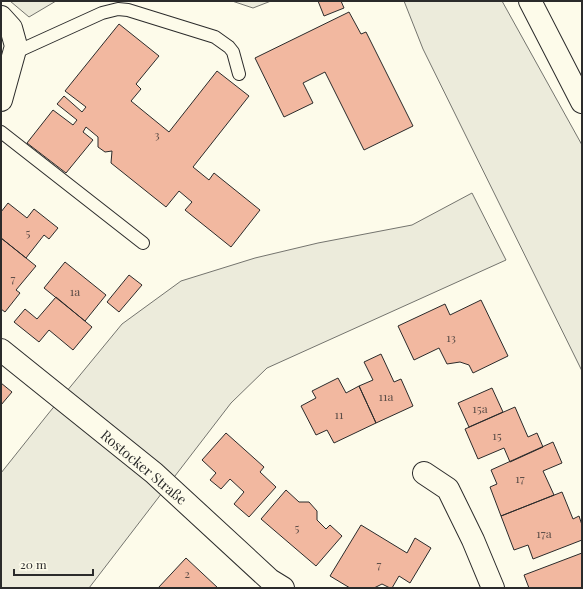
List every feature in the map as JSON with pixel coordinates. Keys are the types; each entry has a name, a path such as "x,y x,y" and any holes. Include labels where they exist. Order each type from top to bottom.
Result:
{"street":[{"path":"530,1 582,102"},
{"path":"1,17 11,28 16,46 1,100"},
{"name":"Rostocker Straße","path":"1,350 154,474 272,585"},
{"path":"424,473 448,490 493,588"}],"lane":[{"path":"14,53 102,13 118,8 215,37 229,47 233,52 240,74"},
{"path":"1,132 143,243"}],"shaded area":[{"path":"10,1 56,1 29,17"},
{"path":"232,1 271,1 253,8"},
{"path":"404,1 502,1 582,145 582,371 423,49"},
{"path":"472,193 506,260 267,368 231,403 89,588 1,588 1,473 122,324 181,281 255,258 318,243 412,225"}],"building":[{"path":"318,1 341,1 344,8 324,16"},
{"path":"349,12 361,34 366,32 413,126 364,150 325,72 303,83 313,103 284,117 255,58"},
{"path":"119,24 159,56 136,84 141,89 131,101 169,132 217,71 249,96 193,167 209,180 214,173 260,210 231,247 185,210 192,202 179,191 166,207 111,163 112,151 105,152 98,147 98,137 86,127 83,132 93,140 66,173 27,143 53,110 73,125 77,120 57,104 64,96 82,112 86,107 65,91"},
{"path":"8,203 27,218 34,209 58,228 49,239 44,235 26,258 1,238 1,212"},
{"path":"1,238 36,266 16,290 20,293 5,312 1,309"},
{"path":"65,262 106,295 85,321 44,288"},
{"path":"129,275 142,285 119,312 107,302"},
{"path":"56,297 92,327 73,350 49,330 39,342 14,322 25,309 37,319"},
{"path":"481,300 508,356 473,373 469,365 460,362 447,364 439,348 414,360 398,326 445,304 450,315"},
{"path":"381,354 394,382 401,379 413,406 376,423 359,386 373,380 364,362"},
{"path":"338,378 346,393 359,386 376,423 334,443 327,430 316,435 301,406 316,398 312,391"},
{"path":"1,383 12,392 1,405"},
{"path":"492,388 503,412 469,427 458,403"},
{"path":"515,407 528,437 537,433 543,447 510,462 504,448 478,459 465,429"},
{"path":"226,433 264,467 260,472 276,487 249,517 234,504 244,492 230,479 221,489 210,480 216,473 202,460"},
{"path":"553,442 562,463 543,471 554,495 501,516 490,487 497,484 491,470"},
{"path":"286,490 299,502 309,502 317,511 317,520 326,529 330,525 342,536 316,566 261,519"},
{"path":"562,492 573,519 579,516 582,525 582,540 533,559 528,545 514,550 501,516"},
{"path":"361,525 407,553 415,538 431,548 410,583 399,576 392,588 382,584 374,588 350,588 330,576"},
{"path":"582,553 582,588 529,588 524,575"},
{"path":"186,558 218,588 158,588"}]}
